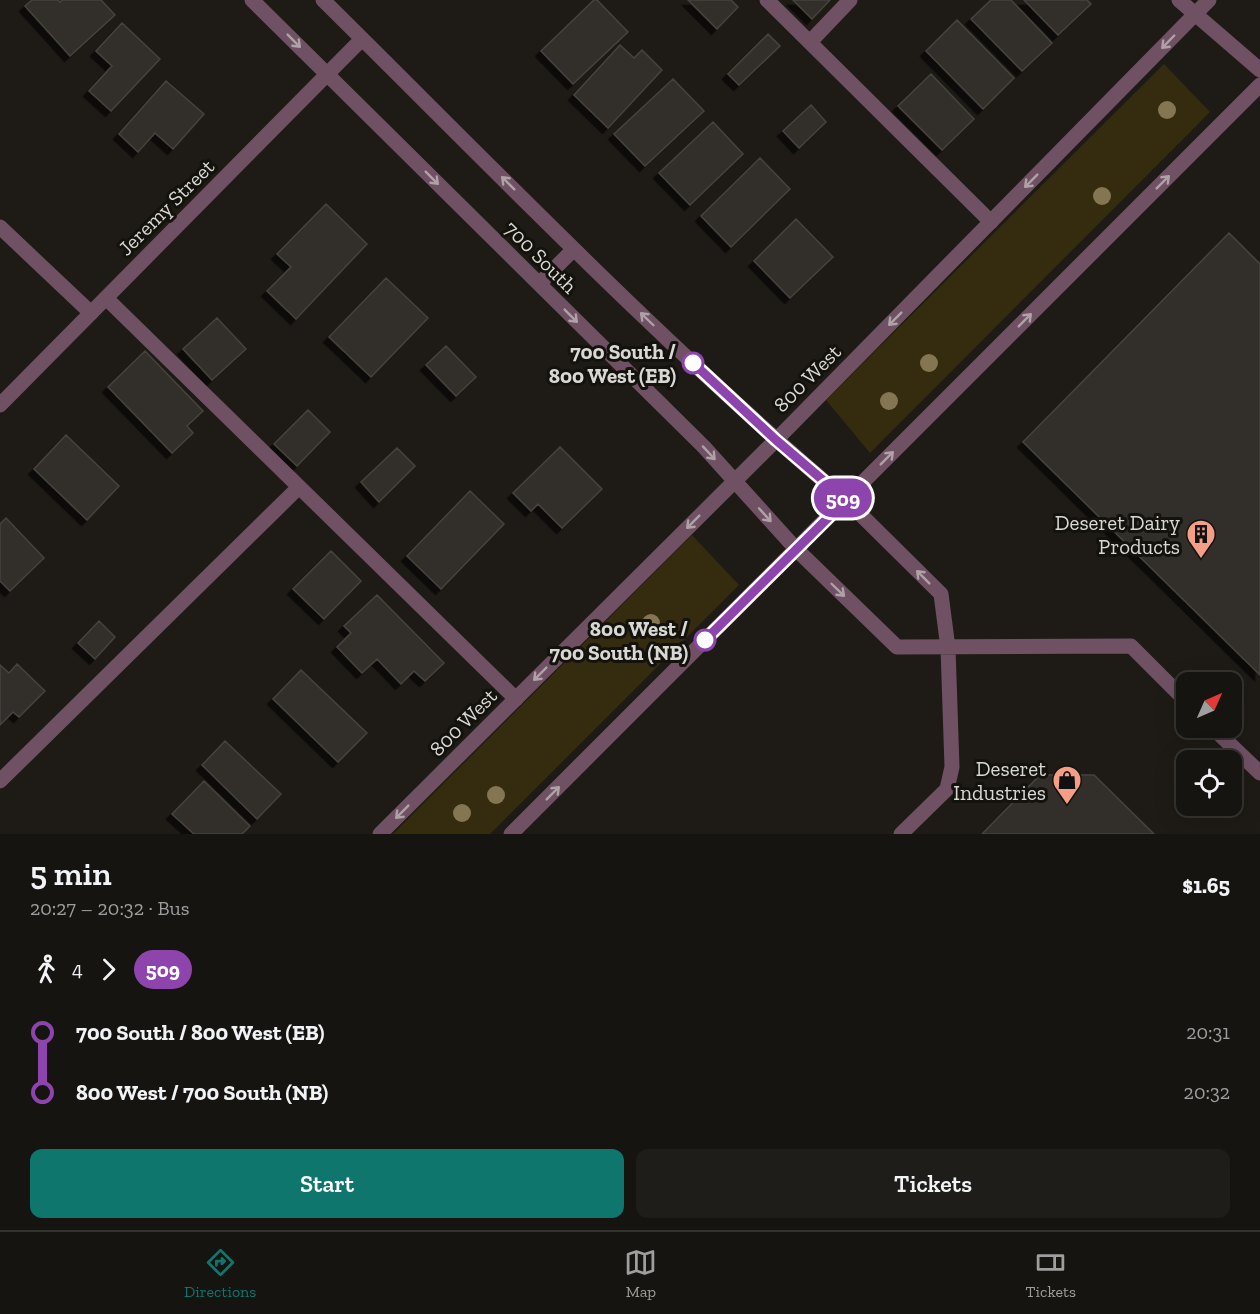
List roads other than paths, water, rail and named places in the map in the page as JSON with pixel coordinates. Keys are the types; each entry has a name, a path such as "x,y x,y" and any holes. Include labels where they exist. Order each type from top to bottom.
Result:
{"street":[{"name":"700 South","path":"252,0 704,447 796,549 897,647 1131,646 1176,691"},
{"name":"700 South","path":"323,0 676,348 776,440 846,500 941,594 948,648 952,767 947,789 901,834"},
{"path":"767,0 991,222"},
{"path":"810,42 849,0"},
{"path":"1179,0 1260,70"},
{"name":"800 West","path":"380,834 776,440 1209,0"},
{"name":"Jeremy Street","path":"0,405 362,39"},
{"path":"511,834 1260,85"},
{"path":"0,227 91,313"},
{"path":"538,284 574,249"},
{"path":"106,298 516,699"},
{"path":"0,781 299,487"},
{"path":"1224,738 1260,773"}],"place":[{"name":"700 South / 800 West (EB)","path":"693,363"},
{"name":"Deseret Dairy Products","path":"1201,560"},
{"name":"800 West / 700 South (NB)","path":"705,640"},
{"name":"Deseret Industries","path":"1067,806"}]}
